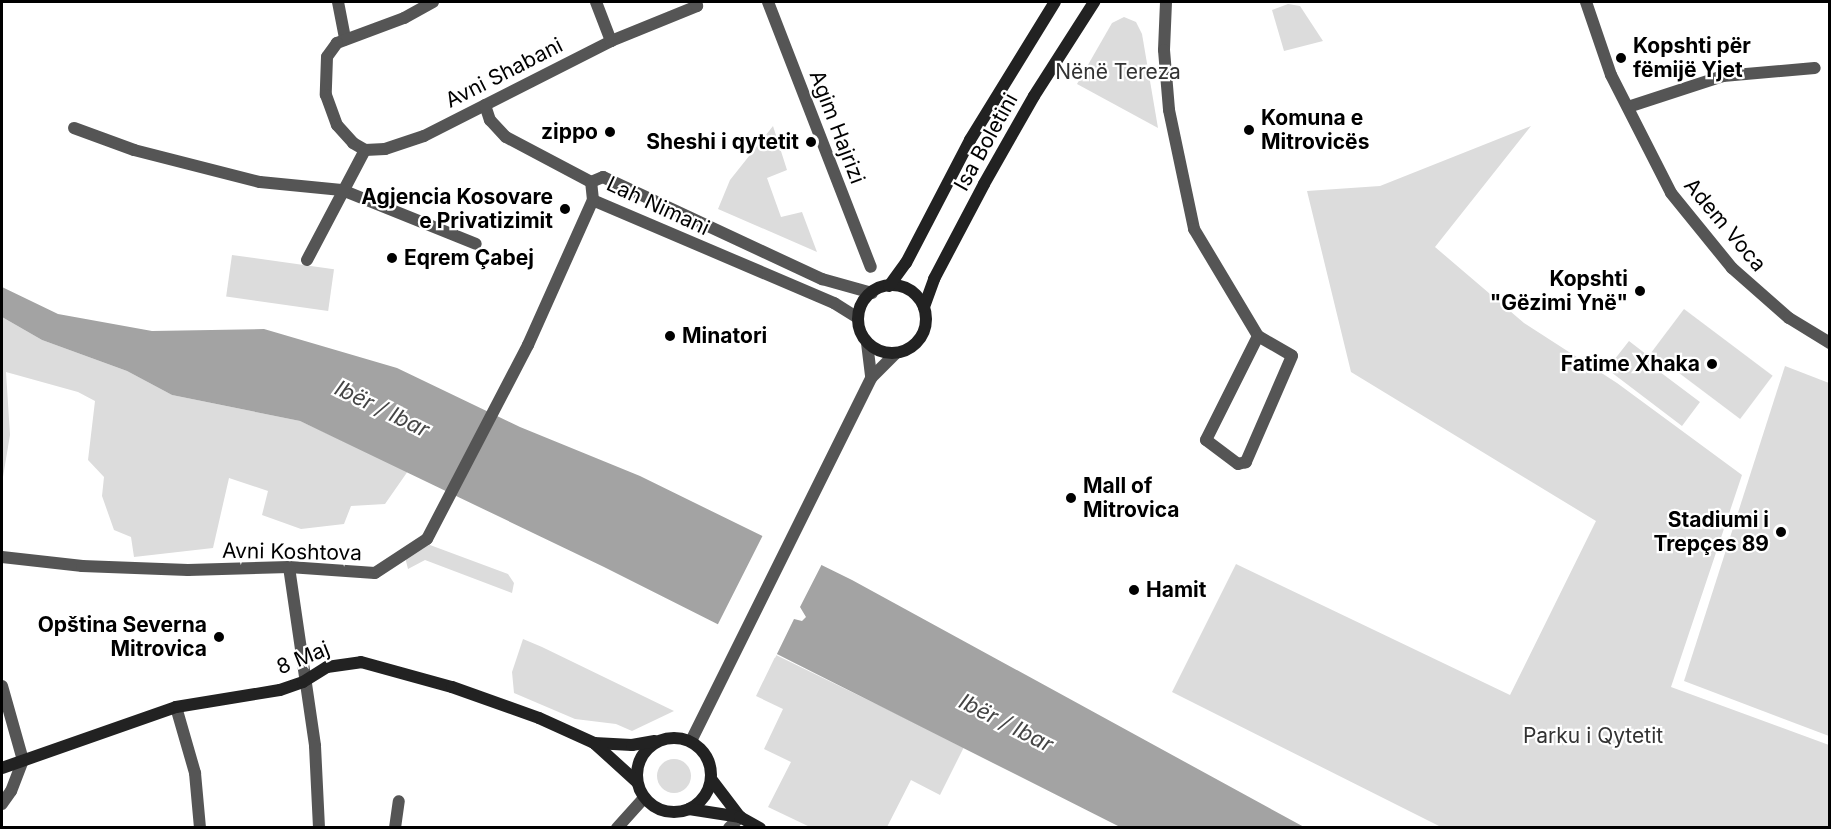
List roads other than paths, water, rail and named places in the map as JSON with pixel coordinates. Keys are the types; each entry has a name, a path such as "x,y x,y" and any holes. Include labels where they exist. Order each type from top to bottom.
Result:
{"main road":[{"name":"Isa Boletini","path":"889,286 906,263 970,140 1055,2"},
{"name":"Isa Boletini","path":"924,308 934,279 984,184 1034,96 1094,2"},
{"path":"889,286 910,291 924,308 926,323 921,338 910,349 895,354 867,343 858,318 866,292 889,286"},
{"name":"8 Maj","path":"2,768 176,707 280,690 303,682 327,667 346,662 376,663 539,718 594,743 637,782"},
{"path":"740,818 711,779 704,753 691,741 675,737 660,740 641,757 637,782 644,798 669,812 688,809 740,818 760,828"},
{"name":"8 Maj","path":"594,743 632,745 660,740"},
{"path":"688,809 704,797 711,779"}],"street":[{"path":"338,2 345,39"},
{"path":"307,260 365,150 353,143 337,125 327,95 327,57 345,39 404,18 433,2"},
{"path":"596,2 611,41"},
{"name":"Avni Shabani","path":"365,150 394,147 611,41 697,6 695,2"},
{"name":"Agim Hajrizi","path":"768,2 871,267"},
{"path":"1166,2 1164,50 1169,110 1194,229 1258,336 1292,356 1246,462 1238,464 1206,440 1258,336"},
{"name":"Adem Voca","path":"1586,2 1611,75 1671,193 1697,228 1765,299 1830,344"},
{"path":"1628,107 1723,76 1815,68"},
{"path":"484,105 490,120 506,137 591,182"},
{"path":"74,128 134,150 260,182 342,190 476,244"},
{"name":"Lah Nimani","path":"858,318 834,303 593,200 591,182 603,177 866,292"},
{"name":"Avni Koshtova","path":"2,557 82,566 188,570 289,567 375,573 427,539 511,379 593,200"},
{"path":"867,343 872,378"},
{"path":"691,741 820,488 872,378 895,354"},
{"path":"289,567 303,682 315,746 319,828"},
{"path":"2,686 23,760 11,791 2,804"},
{"path":"176,707 195,772 200,828"},
{"path":"617,828 644,798"},
{"path":"395,828 399,801"},
{"path":"729,828 740,818"}],"water":[{"name":"Ibër / Ibar","path":"2,287 58,314 152,331 264,329 397,368 520,427 640,476 852,580 1304,827 1120,827 604,567 300,421 172,395 127,371 42,340 2,317"}],"place":[{"name":"Kopshti për fëmijë Yjet","path":"1621,58"},
{"name":"Komuna e Mitrovicës","path":"1249,130"},
{"name":"zippo","path":"610,132"},
{"name":"Sheshi i qytetit","path":"811,142"},
{"name":"Agjencia Kosovare e Privatizimit","path":"565,209"},
{"name":"Eqrem Çabej","path":"392,258"},
{"name":"Kopshti \"Gëzimi Ynë\"","path":"1640,291"},
{"name":"Minatori","path":"670,336"},
{"name":"Fatime Xhaka","path":"1712,364"},
{"name":"Mall of Mitrovica","path":"1071,498"},
{"name":"Stadiumi i Trepçes 89","path":"1781,532"},
{"name":"Hamit","path":"1134,590"},
{"name":"Opština Severna Mitrovica","path":"219,637"}],"park label":[{"name":"Nënë Tereza","path":"1118,72"},
{"name":"Parku i Qytetit","path":"1593,736"}]}
